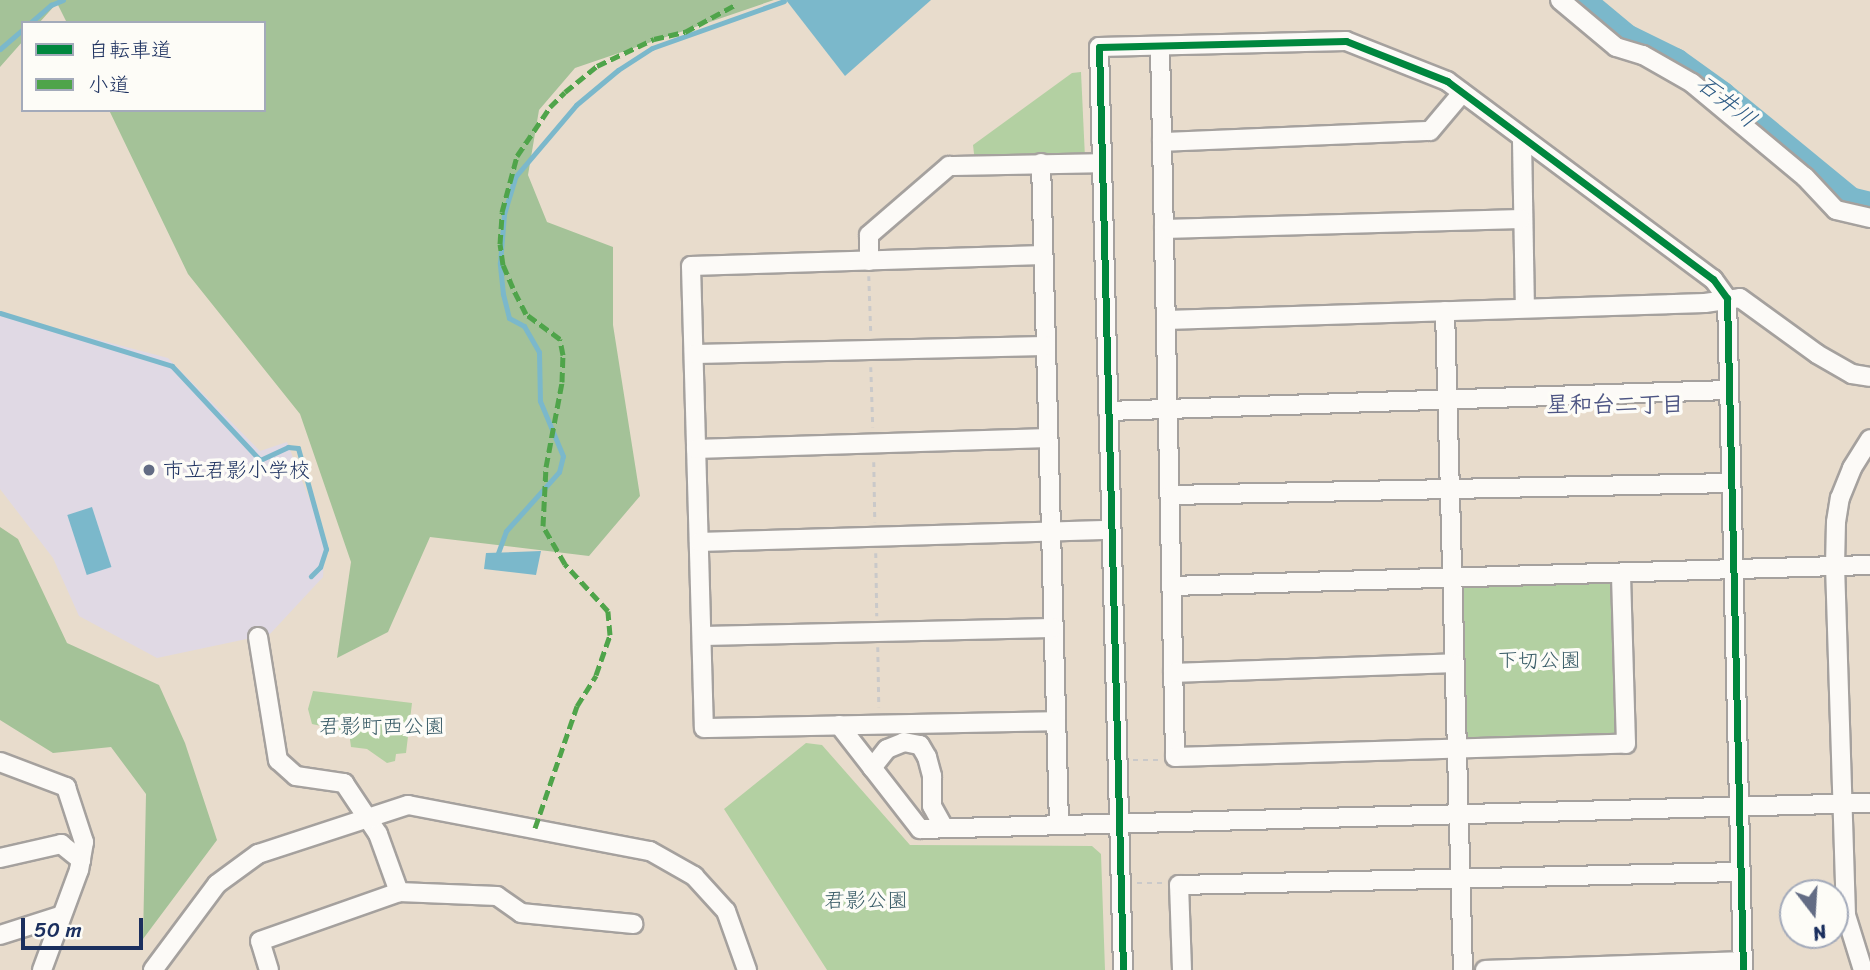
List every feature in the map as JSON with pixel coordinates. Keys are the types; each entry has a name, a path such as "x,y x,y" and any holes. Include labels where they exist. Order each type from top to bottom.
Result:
{"street":[{"path":"1560,0 1616,47 1643,55 1692,83 1805,177 1836,210 1870,218"},
{"path":"1123,970 1099,47 1346,40 1447,81 1522,140 1713,279 1727,298 1743,966 1485,970"},
{"path":"1160,46 1175,757 1626,744 1621,573"},
{"path":"1162,142 1430,131 1462,93"},
{"path":"1522,140 1524,308"},
{"path":"1041,163 1059,823"},
{"path":"869,261 869,235 949,166 1102,163"},
{"path":"1164,229 1521,219"},
{"path":"1043,255 691,266 696,449 705,728 1056,721"},
{"path":"1166,320 1705,303 1740,298 1817,354 1852,374 1870,377"},
{"path":"1445,311 1463,970"},
{"path":"694,354 1046,346"},
{"path":"1108,411 1448,397 1729,390"},
{"path":"696,449 1048,438"},
{"path":"1863,970 1846,915 1835,566 1836,522 1840,498 1852,468 1870,439"},
{"path":"1171,495 1731,483"},
{"path":"699,542 1111,530"},
{"path":"1171,586 1870,565"},
{"path":"702,636 1053,628"},
{"path":"258,637 278,760 296,776 344,783 378,834 399,892"},
{"path":"1173,673 1454,663"},
{"path":"839,725 920,829 1739,804 1870,803"},
{"path":"872,768 887,748 904,742 920,746 927,757 932,776 932,806 944,828"},
{"path":"0,762 66,787 84,842 81,860 41,970"},
{"path":"153,970 217,884 258,854 408,804 650,851 694,876 726,911 747,970"},
{"path":"0,858 61,844 81,860"},
{"path":"1182,970 1179,886 1741,872"},
{"path":"269,970 260,941 399,892 496,896 521,913 633,924"},
{"path":"0,935 60,916"}],"path":[{"path":"869,261 879,724"},
{"path":"1117,760 1175,757"},
{"path":"1121,884 1166,882 1179,886"}],"shaded area":[{"name":"市立君影小学校","path":"0,314 168,358 260,451 287,442 325,539 323,577 270,634 157,658 79,616 53,558 0,489"}],"green space":[{"path":"0,0 774,0 575,68 539,110 528,175 547,222 613,247 613,325 640,496 589,556 430,537 388,632 337,658 351,562 300,414 188,274 110,112 266,112 266,21 66,21 57,3 41,21 21,21 21,43 0,67"},
{"path":"1081,72 1085,158 975,162 973,145 1072,73"},
{"path":"0,527 18,539 67,643 159,685 185,743 217,840 143,939 146,794 111,747 53,753 0,720"},
{"name":"下切公園","path":"1608,579 1617,588 1619,730 1610,740 1469,744 1461,736 1458,591 1466,584"},
{"name":"君影町西公園","path":"313,691 412,703 406,753 396,754 395,761 387,763 367,749 351,747 349,732 312,724 308,709"},
{"name":"君影公園","path":"806,743 822,745 910,845 1092,846 1101,854 1105,970 827,970 724,809"}],"water":[{"path":"786,0 931,0 845,76"},
{"path":"92,507 111,567 87,575 67,515"},
{"path":"541,551 536,575 484,569 486,553"}],"waterway":[{"path":"32,21 51,5 63,0"},
{"name":"石井川","path":"1579,0 1626,39 1675,63 1721,96 1850,202 1870,207"},
{"path":"498,553 506,531 559,472 563,456 540,401 539,352 524,326 509,318 503,294 500,263 504,214 515,177 576,105 618,70 652,48 784,1"},
{"path":"0,49 21,31"},
{"path":"0,313 172,366 260,460 288,447 298,448 326,549 320,567 311,576"}],"marked path":[{"path":"535,828 577,706 596,675 610,635 608,611 565,564 543,526 546,467 562,382 563,355 560,339 526,314 503,265 500,244 502,212 517,156 550,107 565,92 597,66 654,39 685,32 735,5"}],"cycle path":[{"path":"1123,970 1099,47 1346,41 1447,81 1713,279 1727,298 1743,970"}],"place":[{"name":"市立君影小学校","path":"149,470"}],"district":[{"name":"星和台二丁目","path":"1615,405"}]}
